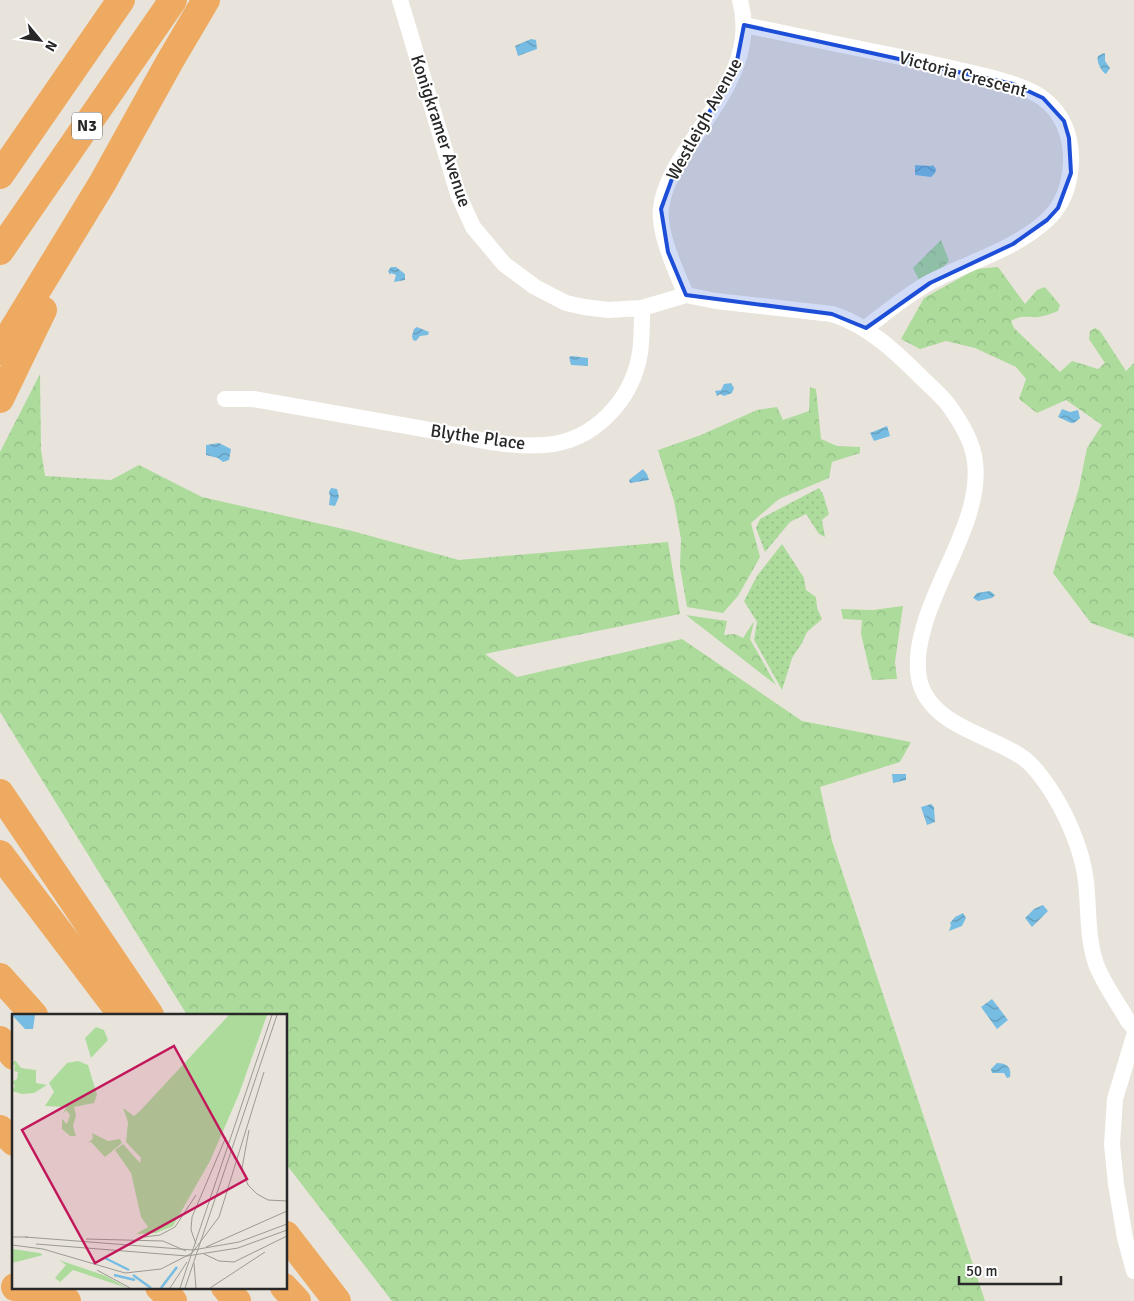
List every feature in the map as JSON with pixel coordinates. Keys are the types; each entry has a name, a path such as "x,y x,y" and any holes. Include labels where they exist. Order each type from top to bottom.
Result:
{"highway":[{"name":"N3","path":"0,175 120,0"},
{"name":"N3","path":"0,252 173,0"},
{"path":"0,351 103,182 206,0"},
{"path":"0,399 61,275 103,182"},
{"path":"0,793 149,1014"},
{"path":"0,854 121,1014"},
{"path":"0,977 33,1014"},
{"path":"0,1040 12,1054"},
{"path":"0,1129 12,1140"},
{"path":"288,1229 318,1276"},
{"path":"288,1238 337,1301"},
{"path":"20,1288 44,1293 67,1301"},
{"path":"160,1288 173,1301"},
{"path":"226,1288 237,1301"},
{"path":"285,1288 297,1301"}],"street":[{"name":"Konigkramer Avenue","path":"400,0 458,194 473,227 504,264 535,288 566,303 608,310 642,308 686,295 716,301 832,314 866,328 907,363 949,405 966,433 975,462 974,494 968,518 924,624 918,651 921,686 930,701 944,716 1023,758 1039,775 1055,797 1072,832 1083,865 1090,938 1096,964 1128,1021 1134,1028"},
{"name":"Westleigh Avenue","path":"686,295 668,252 661,209 666,186 678,162 735,71 742,49 744,25 740,0"},
{"name":"Victoria Crescent","path":"744,25 946,66 1013,84 1028,89 1042,98 1054,108 1064,121 1070,138 1070,173 1067,190 1058,208 1047,220 1013,244 930,282 895,304 866,328"},
{"name":"Blythe Place","path":"225,399 252,399 505,443 544,446 568,441 595,427 611,413 622,397 633,376 640,354 642,308"},
{"path":"1134,1036 1115,1099 1112,1144 1123,1229 1134,1271"}],"highlighted area":[{"path":"744,25 1013,84 1043,98 1064,121 1069,138 1071,173 1058,208 1047,220 1013,244 930,283 866,328 832,314 686,295 668,252 661,209 678,162 735,71"}],"green space":[{"path":"941,240 949,261 935,275 920,282 913,268"},
{"path":"998,267 1025,304 1037,290 1045,287 1060,305 1058,311 1038,317 1022,317 1011,321 1014,328 1060,372 1072,361 1098,369 1105,363 1089,339 1090,331 1095,328 1100,331 1126,371 1134,363 1134,638 1091,623 1053,573 1079,488 1087,448 1102,425 1066,400 1037,413 1019,399 1026,379 1016,367 975,348 946,341 920,349 901,339 924,298 976,269"},
{"path":"40,374 41,450 45,476 111,480 139,465 202,497 352,531 459,560 668,542 680,614 485,654 517,677 682,639 802,721 911,742 900,762 820,787 832,841 985,1301 392,1301 288,1167 288,1014 186,1014 0,712 0,452"},
{"path":"810,387 816,389 821,439 837,446 860,447 860,453 832,462 829,478 779,499 751,523 760,557 738,596 723,613 687,607 680,567 681,539 674,501 658,450 701,435 757,410 777,407 783,420 809,411"},
{"path":"819,488 823,494 829,514 822,520 825,537 819,534 806,514 790,522 765,552 756,528 760,519"},
{"path":"782,544 804,578 806,590 816,597 817,608 822,619 807,632 792,658 782,690 754,640 757,622 744,601 757,576"},
{"path":"903,606 895,662 897,679 872,680 861,634 862,620 843,619 841,609 873,610"},
{"path":"686,615 727,621 724,635 735,634 743,638 754,621 750,639 776,685"}],"water":[{"path":"531,39 536,40 537,49 518,56 515,46"},
{"path":"1104,53 1105,61 1110,68 1106,74 1098,60 1098,56"},
{"path":"915,165 933,165 936,169 935,173 931,177 915,175"},
{"path":"391,267 396,267 405,274 405,280 394,282 396,275 391,273 390,275 388,271"},
{"path":"417,327 429,332 428,335 420,336 416,341 413,340 412,336 414,329"},
{"path":"569,357 588,358 588,366 571,365"},
{"path":"731,383 734,388 732,393 717,396 715,391 721,390 724,384"},
{"path":"1062,409 1070,412 1078,410 1080,418 1071,423 1058,417"},
{"path":"887,426 890,436 874,441 870,433"},
{"path":"219,443 231,449 229,460 223,462 218,458 206,455 206,445"},
{"path":"643,469 649,480 630,483 629,480"},
{"path":"331,488 337,489 339,497 335,506 329,505 329,492"},
{"path":"990,591 995,595 992,598 978,601 973,598 977,593"},
{"path":"892,774 906,774 906,780 893,783"},
{"path":"931,804 934,807 935,822 927,825 921,807"},
{"path":"1043,905 1048,911 1032,927 1025,918 1034,909"},
{"path":"963,913 966,918 962,926 949,931 950,923 955,917"},
{"path":"992,999 1008,1020 997,1029 981,1007"},
{"path":"997,1063 1008,1066 1010,1077 1007,1078 1004,1073 992,1073 991,1069"}]}
